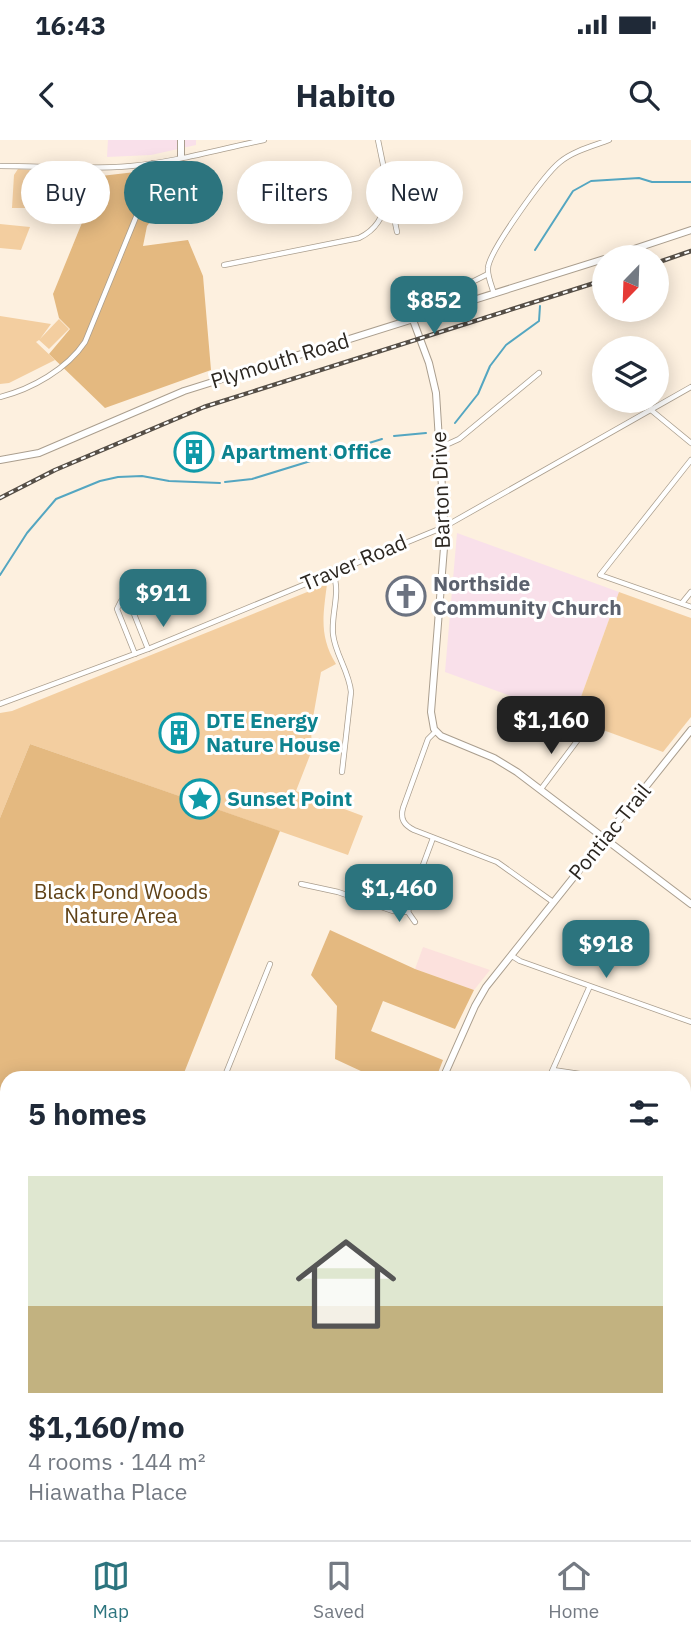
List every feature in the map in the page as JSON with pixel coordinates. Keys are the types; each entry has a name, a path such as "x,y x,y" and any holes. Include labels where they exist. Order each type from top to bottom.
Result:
{"main road":[{"path":"181,140 181,158"},
{"path":"646,245 691,230"},
{"name":"Plymouth Road","path":"0,460 39,453 184,391 592,263"},
{"name":"Barton Drive","path":"413,320 433,378 439,417 444,527 431,712 436,732"},
{"name":"Pontiac Trail","path":"446,1071 480,996 691,730"},
{"path":"436,732 505,764 691,904"}],"street":[{"path":"164,161 264,140"},
{"path":"378,140 382,161"},
{"path":"494,294 488,274 490,260 552,169 570,155 609,140"},
{"path":"0,166 79,169 124,165"},
{"path":"0,397 62,367 79,351 133,224"},
{"path":"224,265 359,238 370,233 378,224"},
{"path":"395,224 397,232"},
{"path":"410,289 460,288 488,274"},
{"path":"440,445 459,439 539,373"},
{"name":"Traver Road","path":"669,399 691,387"},
{"name":"Traver Road","path":"0,704 148,649 444,527 645,413"},
{"path":"654,413 691,443"},
{"path":"691,460 600,575 691,607"},
{"path":"333,573 337,586 333,634 350,681 351,692 342,772"},
{"path":"682,603 691,592"},
{"path":"135,654 117,608 121,601 130,604 148,649"},
{"path":"436,732 428,739 402,820 407,826 433,838 497,862 554,903"},
{"path":"541,789 580,737"},
{"path":"415,922 408,912 433,838"},
{"path":"301,884 338,892 394,911 408,912"},
{"path":"511,955 589,988 691,1022"},
{"path":"226,1071 270,964"},
{"path":"560,1071 553,1070 589,988"}],"shaded area":[{"path":"108,140 196,140 196,145 151,155 107,157"},
{"path":"18,169 21,169 21,208 12,208 14,175"},
{"path":"0,224 30,227 21,250 0,248"},
{"path":"0,316 51,324 40,339 59,319 69,329 49,349 39,340 36,342 55,360 9,383 0,384"},
{"path":"457,533 619,592 573,719 445,672"},
{"path":"327,584 325,635 336,664 321,672 311,729 312,750 296,791 363,816 348,855 30,744 0,818 0,713 12,711"},
{"path":"619,592 691,618 691,717 663,752 573,719"},
{"path":"423,947 490,970 474,990 415,969"}],"green space":[{"path":"124,173 124,224 148,224 143,246 188,240 203,276 211,370 105,408 49,354 70,329 59,318 53,294 81,224 110,224 110,175"},
{"name":"Black Pond Woods Nature Area","path":"30,744 280,831 185,1071 0,1071 0,818"},
{"path":"330,930 415,969 474,990 455,1029 383,1001 371,1031 443,1060 439,1071 361,1071 335,1059 337,1006 311,975"}],"waterway":[{"path":"535,250 573,191 591,181 639,178 652,182 691,182"},
{"path":"455,423 478,394 490,366 506,345 539,321 540,306"},
{"path":"394,436 426,433"},
{"path":"225,482 252,479 382,439"},
{"path":"0,575 27,533 56,499 100,481 118,477 142,476 169,481 220,483"}],"railway":[{"path":"669,259 691,251"},
{"path":"0,498 55,470 204,407 592,284"}],"place":[{"name":"Apartment Office","path":"194,452"},
{"name":"Northside Community Church","path":"406,596"},
{"name":"DTE Energy Nature House","path":"179,733"},
{"name":"Sunset Point","path":"200,799"}]}
